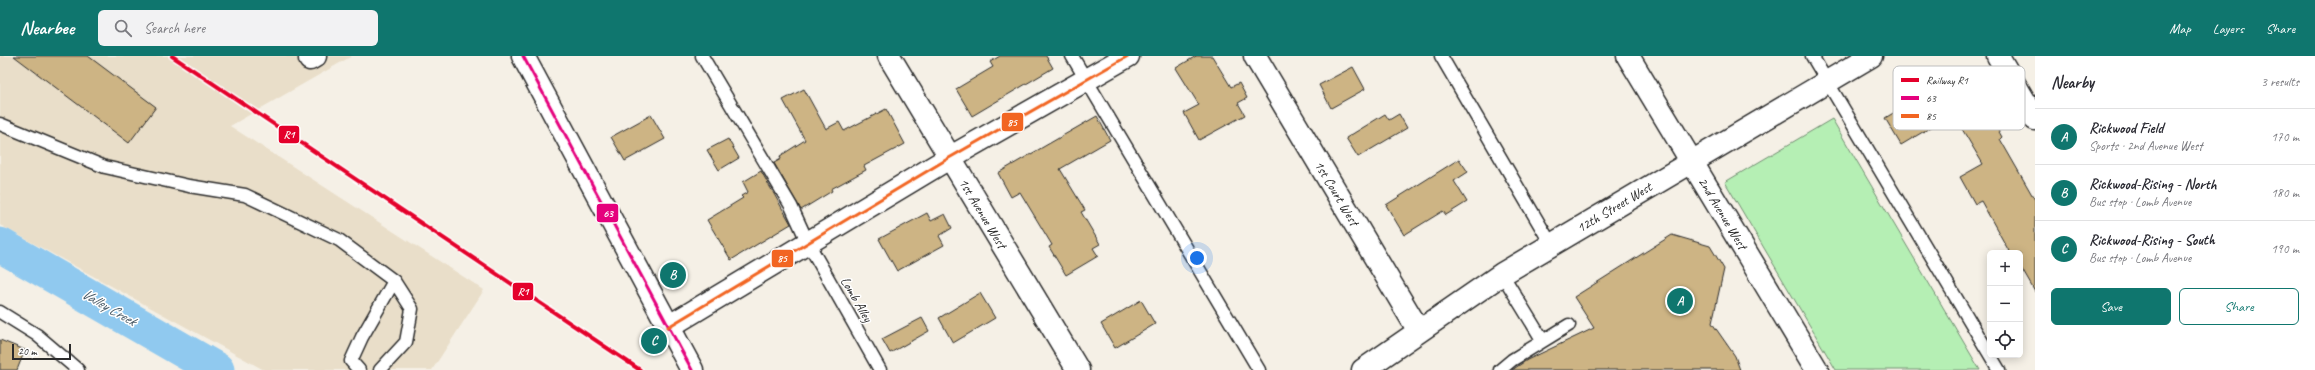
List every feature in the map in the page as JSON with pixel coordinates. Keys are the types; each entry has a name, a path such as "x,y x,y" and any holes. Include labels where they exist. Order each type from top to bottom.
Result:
{"street":[{"path":"523,56 692,370"},
{"name":"1st Avenue West","path":"889,56 1078,370"},
{"path":"668,327 949,158 1128,56"},
{"name":"1st Court West","path":"1255,56 1419,331"},
{"name":"2nd Avenue West","path":"1628,56 1817,370"},
{"name":"12th Street West","path":"1363,370 1502,274 1871,56"},
{"path":"1998,56 2004,66"},
{"path":"2025,102 2035,119"}],"lane":[{"name":"Lomb Alley","path":"702,56 791,206 808,243 880,370"},
{"path":"1072,56 1259,370"},
{"path":"1441,56 1551,244"},
{"path":"1812,56 1999,370"},
{"path":"0,124 105,167 189,186 245,195 339,240 394,281 412,309 406,342 380,370"},
{"path":"1502,274 1543,341"},
{"path":"359,370 351,361 362,337 394,281"},
{"path":"0,312 37,335 78,370"},
{"path":"1500,370 1569,325"}],"shaded area":[{"path":"0,56 352,56 230,126 484,290 432,370 264,370 0,225"}],"green space":[{"path":"1832,119 1980,370 1836,370 1725,182"}],"building":[{"path":"14,56 88,56 156,107 129,143"},
{"path":"1000,56 1046,56 1053,68 972,116 956,89 993,67 990,62"},
{"path":"1196,56 1212,56 1231,87 1239,83 1247,98 1238,103 1245,115 1199,140 1184,113 1199,105 1176,68"},
{"path":"1353,67 1365,89 1331,108 1319,85"},
{"path":"804,89 826,129 839,122 844,131 886,109 905,144 864,166 866,170 831,189 832,191 801,210 774,163 781,159 780,156 805,140 783,100"},
{"path":"1893,113 1893,130 1926,130 1901,145 1885,118"},
{"path":"1385,114 1389,120 1399,114 1407,128 1358,157 1346,138"},
{"path":"651,115 665,139 625,161 611,137"},
{"path":"1097,116 1110,140 1060,169 1085,210 1081,212 1100,244 1093,248 1098,256 1066,275 1049,247 1052,245 1020,192 1011,197 998,173"},
{"path":"1963,130 1998,130 2002,137 2000,139 2035,200 2035,292 2023,271 2023,250 2008,250 1981,201 1975,204 1960,177 1983,164"},
{"path":"728,139 739,158 719,170 707,150"},
{"path":"1459,159 1468,172 1454,181 1467,202 1446,215 1443,211 1404,235 1386,205"},
{"path":"761,171 791,224 731,260 707,220 743,198 741,196 748,192 743,182"},
{"path":"927,213 931,221 945,214 952,228 939,236 944,245 897,271 879,239"},
{"path":"1672,235 1710,246 1724,269 1712,323 1735,356 1740,370 1512,370 1527,360 1594,328 1574,297"},
{"path":"980,293 995,318 953,343 939,318"},
{"path":"1141,300 1155,324 1115,348 1101,324"},
{"path":"922,318 929,331 890,353 882,339"},
{"path":"0,340 25,350 17,370 0,370"}],"waterway":[{"name":"Valley Creek","path":"0,245 217,370"}],"rail line":[{"name":"R1","path":"172,56 640,370"}],"transit line":[{"name":"63","path":"523,56 692,370"},
{"name":"85","path":"668,327 949,158 1128,56"}],"place":[{"name":"Rickwood-Rising - North","path":"673,275"},
{"name":"Rickwood Field","path":"1680,301"},
{"name":"Rickwood-Rising - South","path":"654,341"}]}
